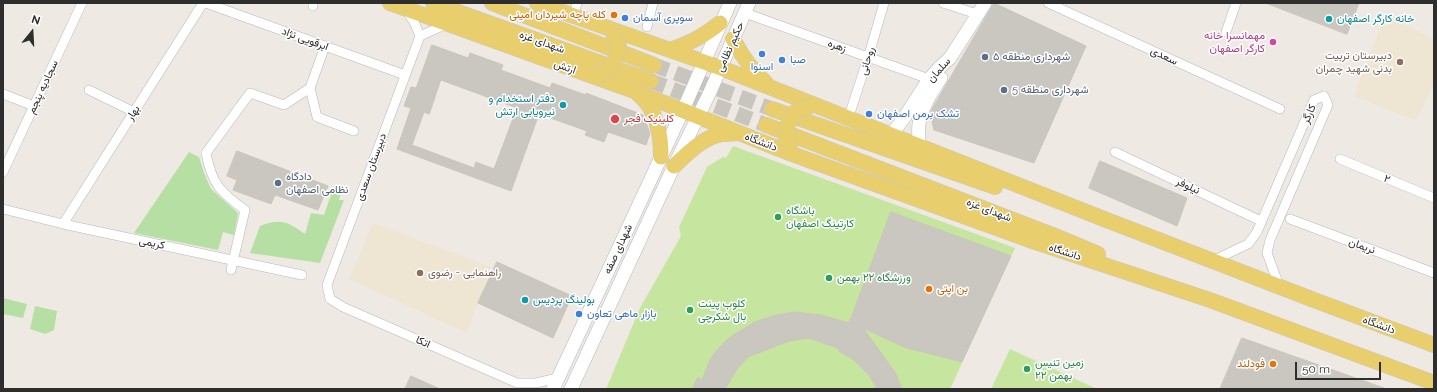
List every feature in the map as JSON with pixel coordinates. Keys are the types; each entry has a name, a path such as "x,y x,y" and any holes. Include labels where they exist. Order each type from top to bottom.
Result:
{"main road":[{"name":"ارتش","path":"390,3 683,110"},
{"name":"شهدای غزه","path":"433,3 651,81"},
{"name":"شهدای غزه","path":"492,3 654,65"},
{"path":"537,3 575,9 611,29 704,62"},
{"name":"حکیم نظامی","path":"683,110 730,3"},
{"name":"سلمان","path":"891,135 904,118 929,79 950,58 985,3"},
{"name":"حکیم نظامی","path":"699,116 747,8"},
{"path":"670,50 692,42 720,23"},
{"path":"594,77 608,70 615,60 619,46 611,29"},
{"path":"733,39 743,58 756,75 773,89"},
{"path":"711,46 710,50 715,57 719,58 727,54"},
{"path":"904,118 903,126 906,130 910,132 915,130 932,91 944,72 950,58"},
{"name":"دانشگاه","path":"704,62 1280,288 1434,345"},
{"path":"634,91 647,101 654,113 661,140 661,157"},
{"path":"792,154 786,138 788,124 795,112 813,105"},
{"path":"772,109 1212,261"},
{"name":"دانشگاه","path":"683,110 792,154 1035,242 1210,300 1434,383"},
{"name":"شهدای صفه","path":"556,384 683,110"},
{"name":"شهدای صفه","path":"571,389 674,166 699,116"},
{"path":"919,123 919,146"},
{"name":"شهدای غزه","path":"766,125 1055,236 1210,300"},
{"path":"674,166 690,150 706,141 721,134 739,133"}],"street":[{"name":"سجادیه پنجم","path":"3,172 82,3"},
{"name":"ابرقویی نژاد","path":"204,3 405,75"},
{"name":"بهار","path":"64,224 204,3"},
{"path":"647,27 653,3"},
{"name":"روحانی","path":"848,119 884,3"},
{"path":"943,3 977,14"},
{"name":"سعدی","path":"1048,3 1280,109"},
{"path":"1226,32 1236,3"},
{"name":"زهره","path":"747,8 868,58 929,79"},
{"path":"404,9 414,22 420,36 447,24"},
{"name":"دبیرستان سعدی","path":"330,299 328,285 420,36"},
{"path":"325,46 310,88 316,117 354,131"},
{"path":"232,265 245,210 216,184 210,171 206,153 250,93 284,105 310,88"},
{"path":"89,90 134,112"},
{"path":"3,94 34,106"},
{"name":"کارگر","path":"1212,261 1248,244 1257,232 1314,100 1324,96 1328,105 1270,240 1268,253 1280,288"},
{"name":"نیلوفر","path":"1115,152 1262,221"},
{"name":"۲","path":"1340,159 1434,198"},
{"name":"کریمی","path":"3,209 232,265 302,275"},
{"name":"نریمان","path":"1290,219 1434,273"},
{"name":"اتکا","path":"330,299 343,307 519,386"},
{"path":"519,386 536,383 556,384"}],"shaded area":[{"name":"دبیرستان تربیت بدنی شهید چمران","path":"1385,15 1434,39 1434,84 1416,121 1354,96"},
{"name":"راهنمایی - رضوی","path":"373,223 491,267 467,333 349,279"}],"green space":[{"name":"ورزشگاه ۲۲ بهمن","path":"733,146 1015,248 950,389 606,389 640,308 681,236 679,227 707,167 723,157 726,158"},
{"path":"189,152 199,157 211,189 238,213 234,235 223,232 218,250 134,233"},
{"path":"333,189 341,192 339,200 344,200 320,263 250,253 260,226 274,222 284,222 305,234 311,213 324,215"},
{"path":"3,298 27,304 23,318 3,314"},
{"path":"35,306 57,311 54,330 45,334 30,329"},
{"name":"زمین تنیس ۲۲ بهمن","path":"1010,349 1097,389 991,389"}],"building":[{"name":"شهرداری منطقه 5","path":"994,3 1086,46 1034,163 934,130 930,114"},
{"name":"خانه کارگر اصفهان","path":"1266,3 1359,3 1347,34"},
{"path":"432,45 468,58 470,53 503,65 501,70 550,88 552,83 586,95 586,93 643,115 650,133 646,145 608,132 604,142 585,135 587,131 539,114 511,191 397,149 411,108 404,106 411,87 416,88","holes":["441,80 517,108 494,169 476,162 474,168 412,145 424,112 429,114"]},
{"name":"دادگاه نظامی اصفهان","path":"237,151 328,186 318,210 275,195 271,204 233,190 237,180 227,176"},
{"path":"1100,161 1187,198 1177,226 1089,188"},
{"name":"بن اپتی","path":"891,212 1011,256 962,362 904,347 863,328 895,372 902,389 877,389 869,375 854,360 839,351 840,349 809,338 789,341 748,357 737,369 725,389 692,389 698,377 702,380 710,360 717,350 730,337 755,322 776,315 795,312 821,315 849,323"},
{"name":"بولینگ پردیس","path":"497,262 572,296 553,338 478,303"},
{"name":"فودلند","path":"1242,338 1384,388 1384,389 1220,389"},
{"path":"411,376 440,389 405,389"}],"tunnel":[{"path":"654,65 772,109"},
{"path":"651,81 766,125"}],"place":[{"name":"کله پاچه شیردان امینی","path":"614,15"},
{"name":"سوپری آسمان","path":"625,18"},
{"name":"خانه کارگر اصفهان","path":"1329,19"},
{"name":"مهمانسرا خانه کارگر اصفهان","path":"1273,42"},
{"name":"اسنوا","path":"762,54"},
{"name":"شهرداری منطقه ۵","path":"985,57"},
{"name":"صبا","path":"782,60"},
{"name":"دبیرستان تربیت بدنی شهید چمران","path":"1400,62"},
{"name":"شهرداری منطقه 5","path":"1004,90"},
{"name":"دفتر استخدام و نیرویابی ارتش","path":"563,105"},
{"name":"تشک برمن اصفهان","path":"869,114"},
{"name":"کلینیک فجر","path":"615,119"},
{"name":"دادگاه نظامی اصفهان","path":"278,183"},
{"name":"باشگاه کارتینگ اصفهان","path":"778,217"},
{"name":"راهنمایی - رضوی","path":"420,273"},
{"name":"ورزشگاه ۲۲ بهمن","path":"829,278"},
{"name":"بن اپتی","path":"929,289"},
{"name":"بولینگ پردیس","path":"525,300"},
{"name":"کلوب پینت بال شکرچی","path":"690,310"},
{"name":"بازار ماهی تعاون","path":"579,314"},
{"name":"فودلند","path":"1273,364"},
{"name":"زمین تنیس ۲۲ بهمن","path":"1027,369"}]}
